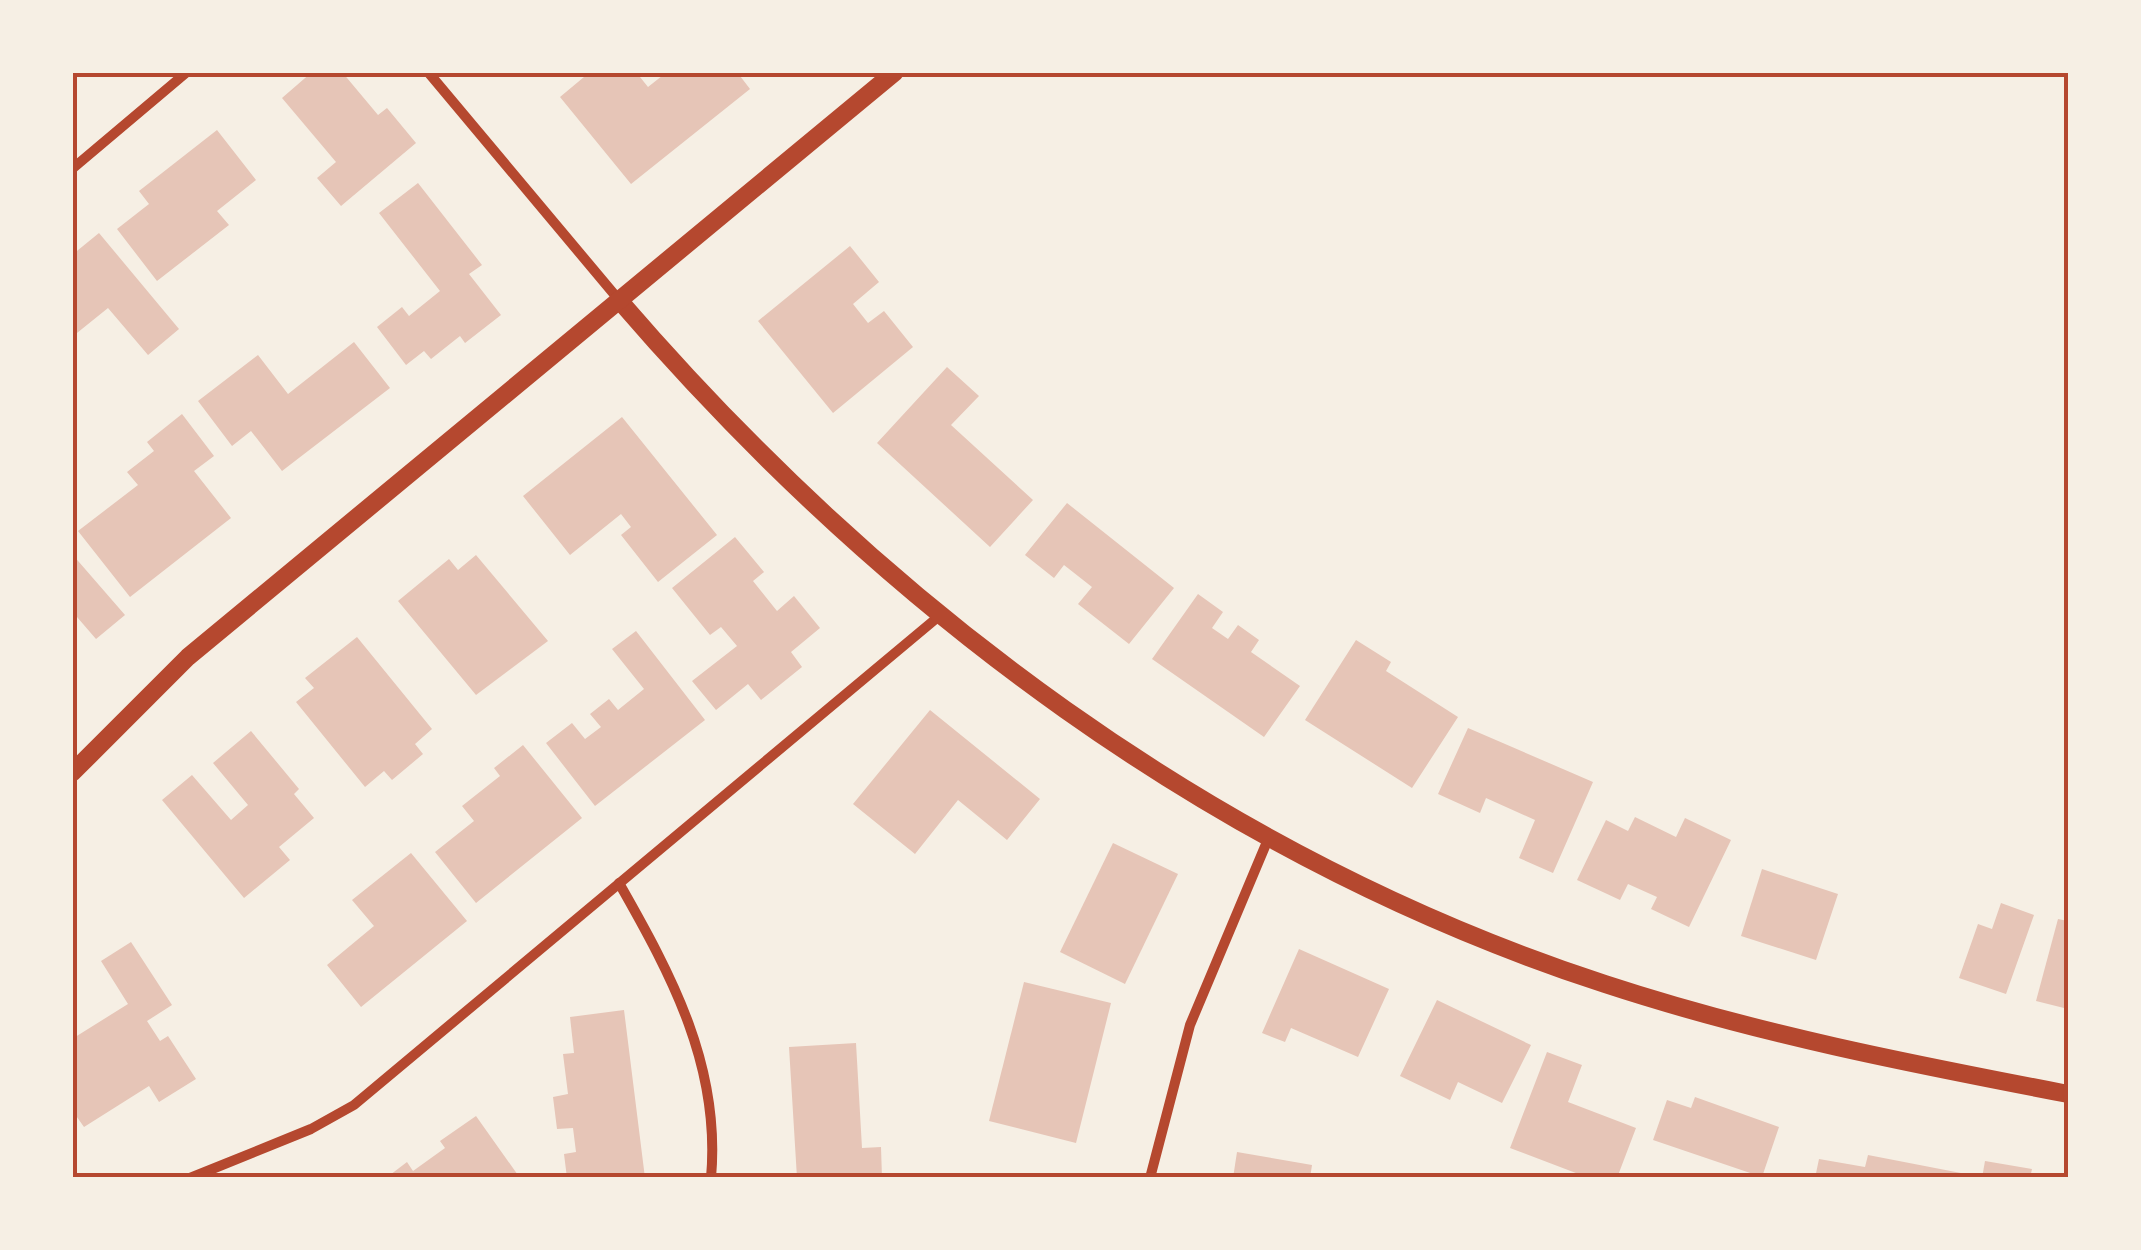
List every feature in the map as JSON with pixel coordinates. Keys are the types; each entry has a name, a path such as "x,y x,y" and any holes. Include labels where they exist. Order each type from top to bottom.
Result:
{"street":[{"path":"72,169 187,72"},
{"path":"428,72 619,300 773,469 938,617 1080,721 1269,837 1392,899 1602,983 1710,1016 1857,1053 2068,1094"},
{"path":"72,773 188,657 895,72"},
{"path":"190,1178 311,1128 354,1105 938,617"},
{"path":"1150,1178 1190,1025 1269,837"},
{"path":"619,884 671,975 692,1027 711,1109 711,1178"}],"building":[{"path":"312,72 342,72 378,115 387,108 416,143 341,206 317,178 336,162 282,98"},
{"path":"590,72 636,72 648,87 667,72 737,72 750,89 631,184 560,97"},
{"path":"217,130 256,180 217,211 229,225 157,281 117,229 149,204 139,191"},
{"path":"418,183 482,265 469,274 501,315 465,343 460,336 431,359 424,351 406,365 377,327 402,307 409,316 440,291 379,213"},
{"path":"99,233 179,329 148,355 108,308 72,337 72,255"},
{"path":"850,246 879,282 853,304 868,323 884,311 913,347 833,413 758,321"},
{"path":"354,342 390,388 282,471 251,431 232,446 198,401 258,355 288,394"},
{"path":"947,367 979,396 951,425 1033,500 990,547 877,443"},
{"path":"182,414 214,456 194,471 231,518 130,597 78,531 138,485 127,472 154,451 147,442"},
{"path":"622,417 717,535 658,582 621,535 631,527 621,514 570,555 523,496"},
{"path":"1067,503 1174,588 1129,644 1078,604 1092,587 1064,565 1054,578 1025,555"},
{"path":"735,537 764,572 753,581 777,611 794,596 820,628 791,652 802,667 761,700 748,684 716,710 692,681 737,646 721,627 710,635 672,588"},
{"path":"72,554 125,615 96,639 77,617 72,621"},
{"path":"476,555 548,641 476,695 398,601 449,559 458,570"},
{"path":"1198,594 1223,612 1212,628 1228,639 1238,625 1259,640 1251,652 1300,686 1264,737 1152,659"},
{"path":"636,631 705,720 595,806 546,743 572,723 585,739 601,727 590,714 609,699 618,710 644,689 612,649"},
{"path":"357,637 432,729 415,744 423,754 392,780 384,771 365,787 296,702 314,688 305,678"},
{"path":"1356,640 1391,662 1386,671 1458,717 1412,788 1305,720"},
{"path":"930,710 1040,799 1007,840 958,800 915,854 853,804"},
{"path":"1468,728 1593,782 1553,873 1519,858 1535,820 1486,798 1480,813 1438,794"},
{"path":"251,731 299,789 294,794 314,818 279,847 290,860 244,898 162,800 192,775 231,820 248,805 213,763"},
{"path":"523,745 582,818 476,903 435,852 474,821 462,806 500,776 494,768"},
{"path":"1635,817 1676,837 1685,818 1731,840 1689,927 1651,909 1657,897 1628,884 1620,900 1577,880 1606,820 1628,831"},
{"path":"1113,843 1178,874 1125,984 1060,952"},
{"path":"411,853 467,921 361,1007 327,965 374,926 352,900"},
{"path":"1762,869 1838,894 1816,960 1741,936"},
{"path":"2001,903 2034,915 2006,994 1959,978 1978,924 1992,929"},
{"path":"2058,919 2068,921 2068,1009 2036,1001"},
{"path":"131,942 172,1005 147,1021 160,1041 168,1036 196,1079 159,1102 149,1086 84,1127 72,1110 72,1039 128,1004 101,961"},
{"path":"1299,949 1389,989 1358,1057 1291,1028 1285,1042 1262,1033"},
{"path":"1024,982 1111,1003 1076,1143 989,1121"},
{"path":"1437,1000 1531,1045 1502,1103 1458,1082 1450,1100 1400,1076"},
{"path":"624,1010 645,1178 567,1178 564,1154 576,1152 573,1128 557,1129 553,1097 568,1094 563,1054 574,1053 570,1017"},
{"path":"856,1043 862,1148 881,1147 882,1178 797,1178 789,1047"},
{"path":"1547,1052 1582,1065 1568,1102 1636,1128 1617,1178 1589,1178 1510,1148"},
{"path":"1695,1097 1779,1127 1762,1177 1653,1140 1667,1100 1691,1108"},
{"path":"476,1116 520,1178 386,1178 407,1162 413,1171 445,1148 440,1141"},
{"path":"1237,1152 1312,1165 1310,1178 1233,1178"},
{"path":"1868,1155 1966,1174 1965,1178 1815,1178 1819,1159 1865,1167"},
{"path":"1985,1161 2032,1169 2030,1178 1982,1178"}]}
